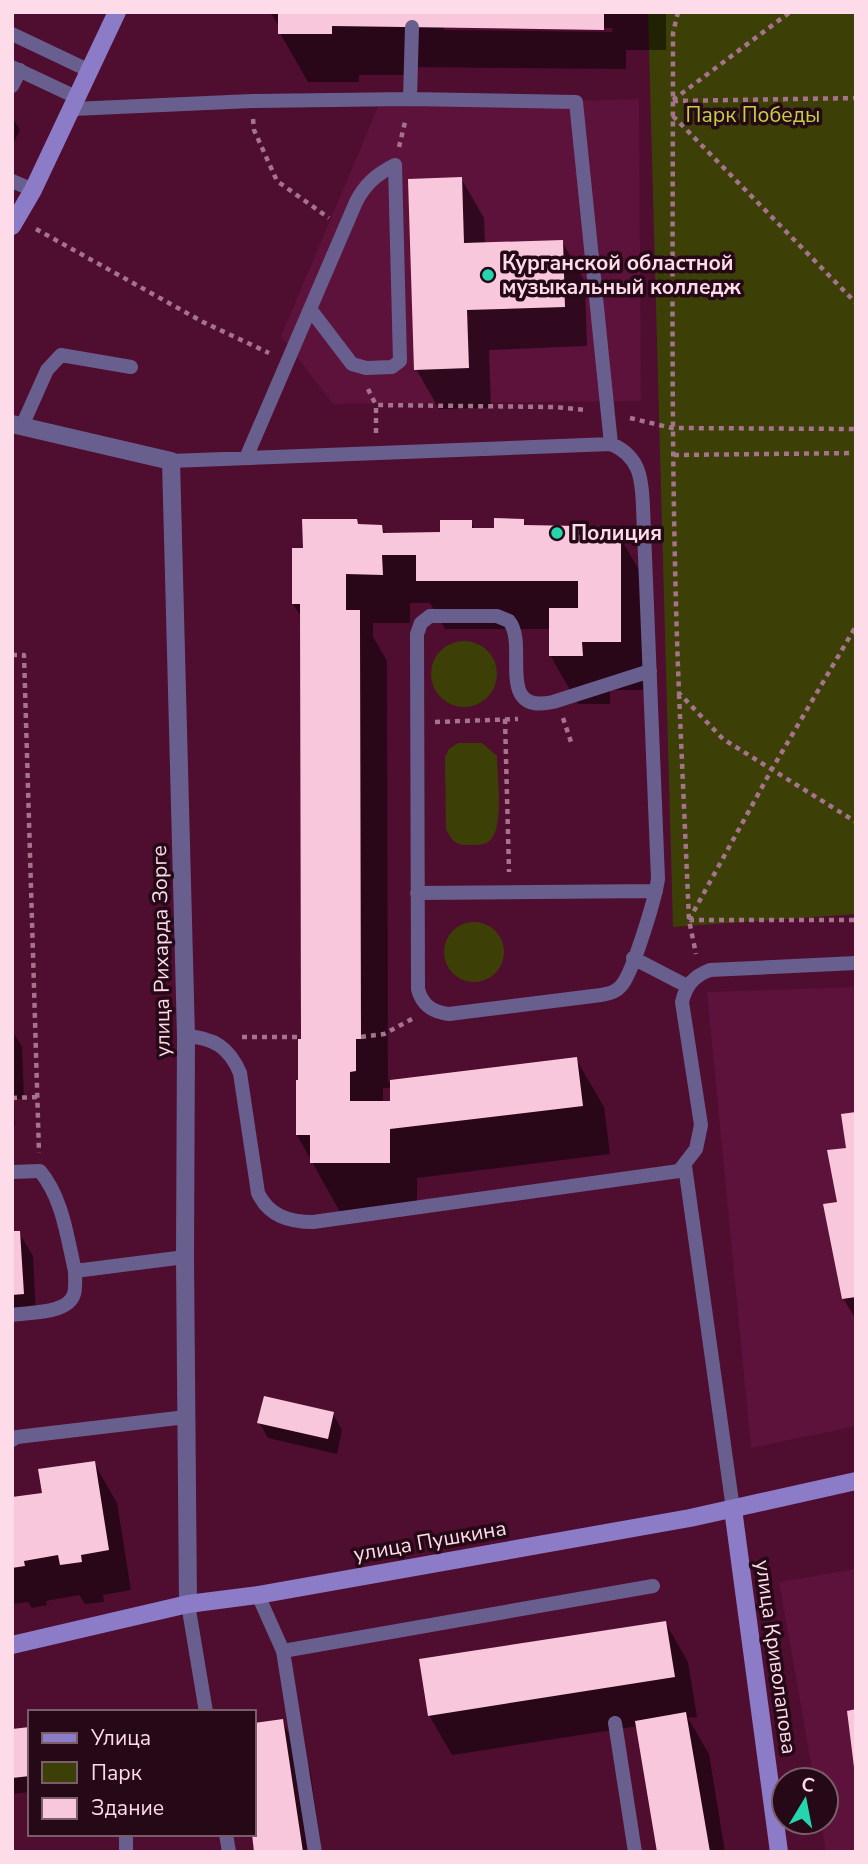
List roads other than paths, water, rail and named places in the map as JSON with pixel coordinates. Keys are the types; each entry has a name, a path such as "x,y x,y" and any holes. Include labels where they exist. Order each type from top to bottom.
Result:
{"main road":[{"path":"14,222 33,190 117,12"},
{"name":"улица Пушкина","path":"12,1645 188,1604 258,1595 733,1509 856,1481"},
{"name":"улица Криволапова","path":"733,1509 779,1852"}],"street":[{"path":"17,425 171,461"},
{"name":"улица Рихарда Зорге","path":"171,461 186,1036 188,1604"}],"lane":[{"path":"410,99 412,27"},
{"path":"12,34 90,71"},
{"path":"12,86 16,68 75,103 410,99 576,102 611,444"},
{"path":"246,458 288,363 310,309 345,229 366,185 381,172 395,165 400,361 392,367 366,368 352,364 310,309"},
{"path":"12,181 33,190"},
{"path":"17,425 47,370 61,355 131,367"},
{"path":"171,461 611,444 624,450 633,459 642,481 650,671 656,891 625,980 610,994 449,1014 431,1009 425,1004 418,989 417,634 421,623 430,616 497,616 509,621 515,634 516,683 524,698 532,702 553,702 650,671"},
{"path":"417,893 656,891"},
{"path":"633,958 687,986"},
{"path":"186,1036 218,1043 234,1059 240,1073 258,1193 269,1210 289,1220 313,1223 679,1171 696,1149 701,1125 683,1013 682,1002 687,986 700,974 710,970 856,963"},
{"path":"685,1166 733,1509"},
{"path":"12,1172 40,1171 51,1185 58,1200 75,1271 73,1296 67,1304 58,1308 12,1315"},
{"path":"75,1271 185,1258"},
{"path":"12,1440 17,1437 186,1417"},
{"path":"283,1651 653,1586"},
{"path":"258,1595 283,1651 314,1852"},
{"path":"188,1604 202,1709"},
{"path":"615,1723 635,1852"}],"place":[{"name":"Курганской областной музыкальный колледж","path":"488,275"},
{"name":"Полиция","path":"557,533"}],"park label":[{"name":"Парк Победы","path":"753,115"}]}
